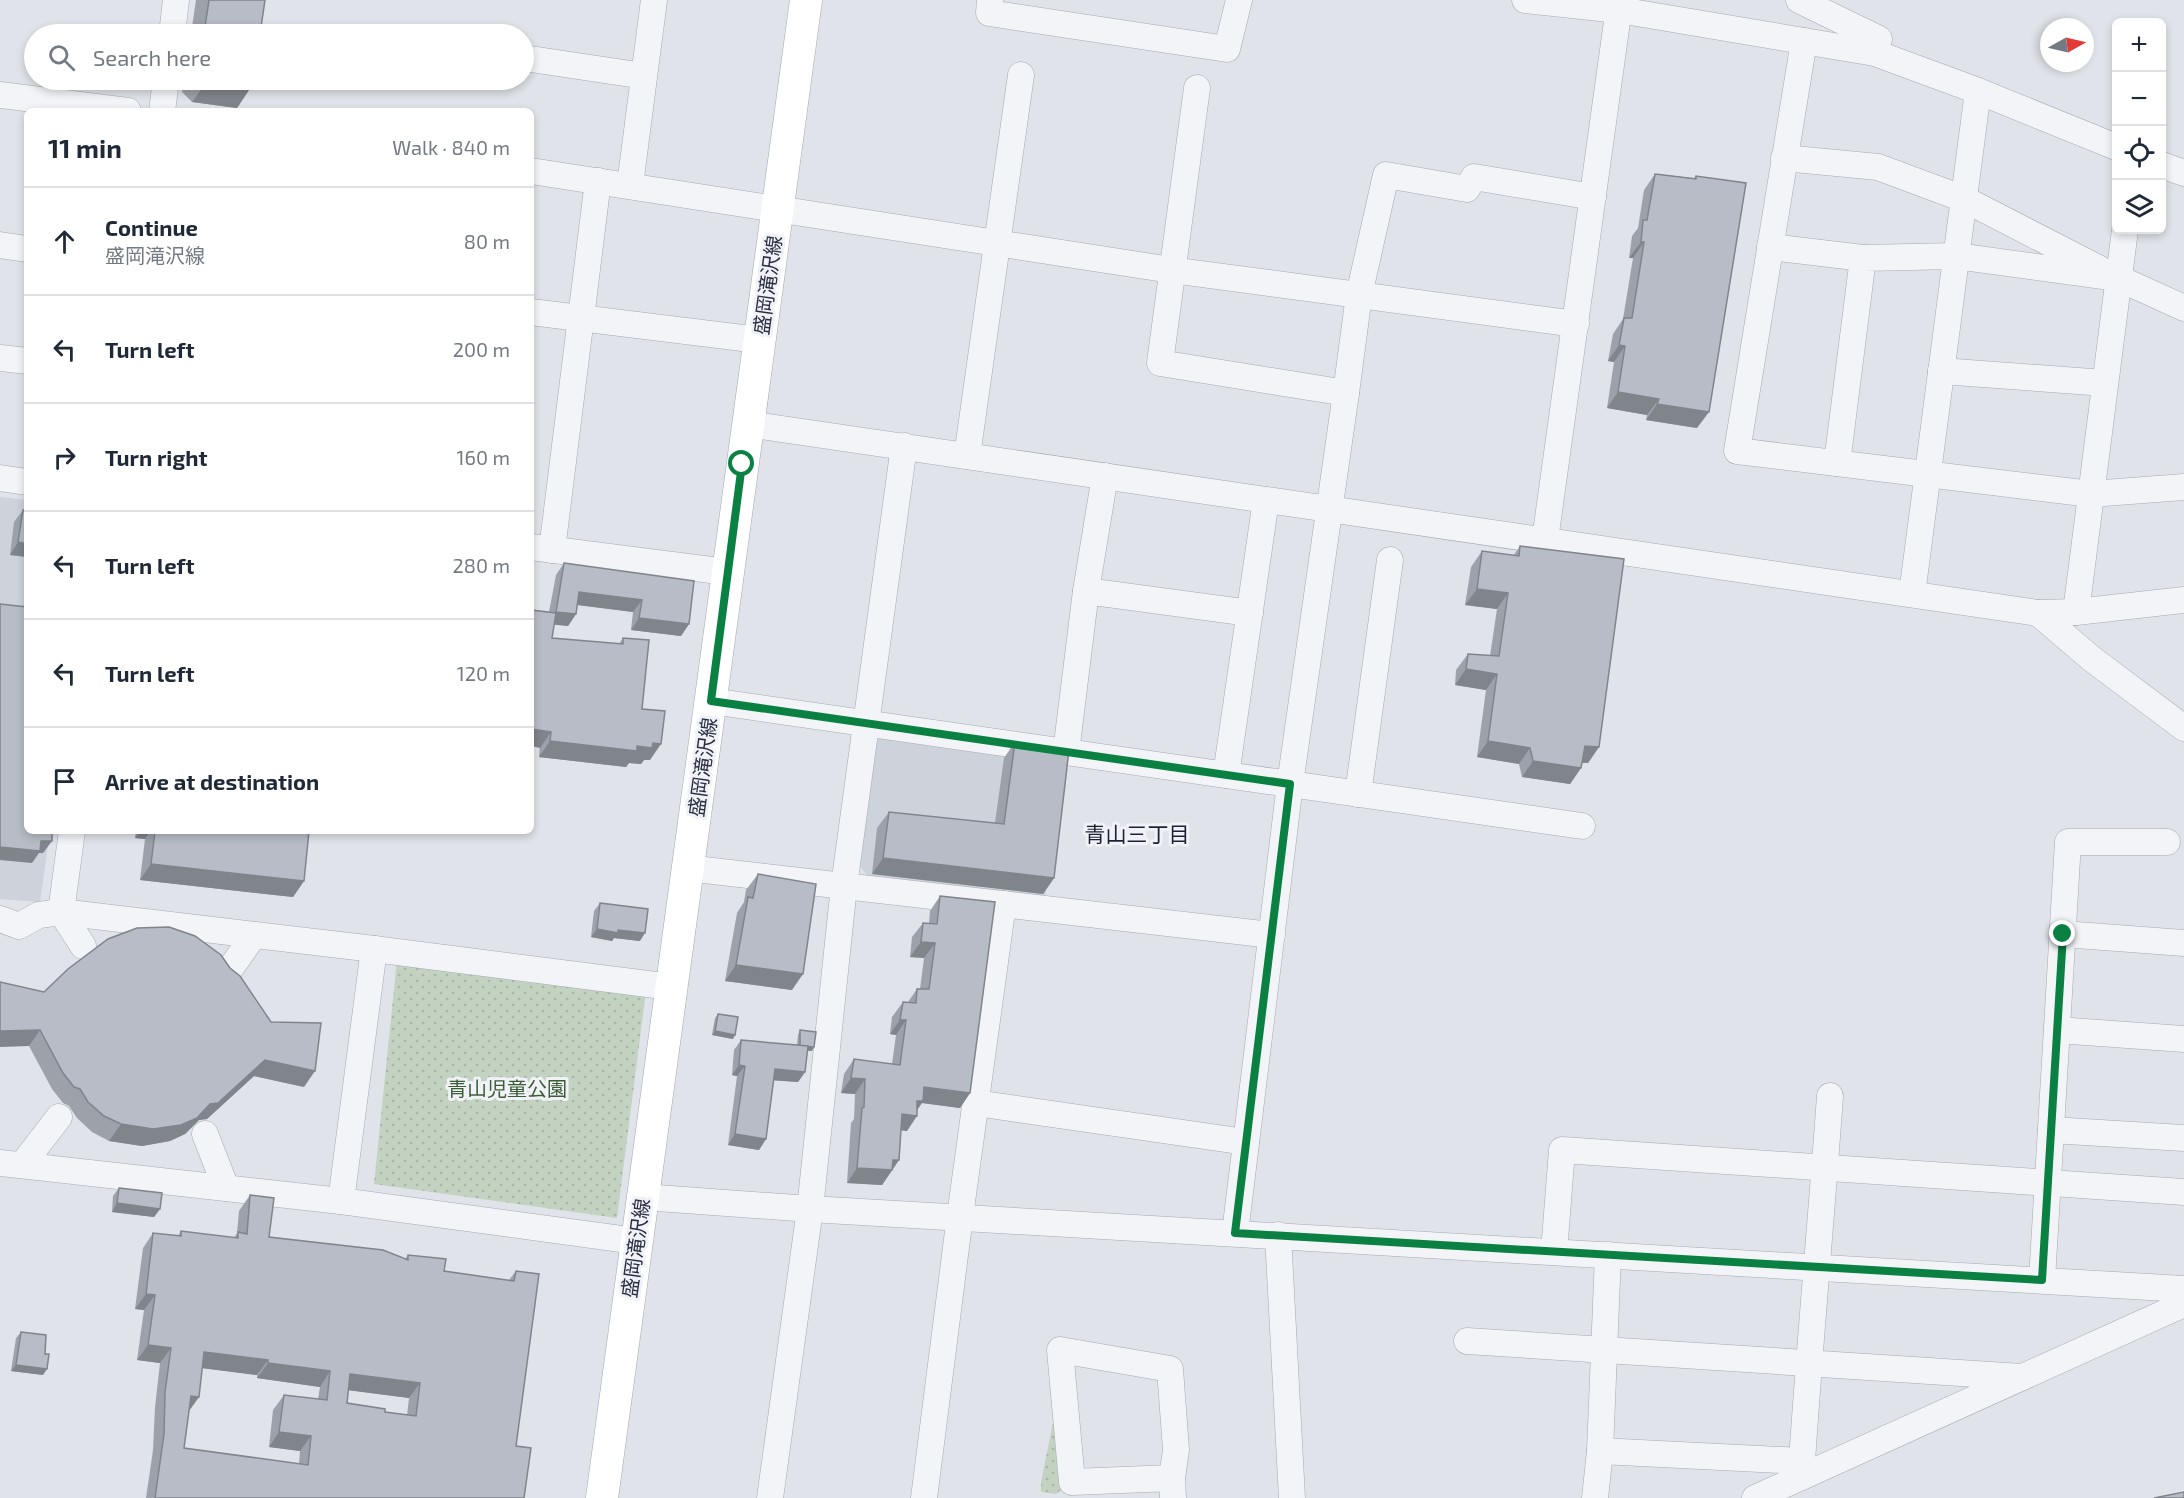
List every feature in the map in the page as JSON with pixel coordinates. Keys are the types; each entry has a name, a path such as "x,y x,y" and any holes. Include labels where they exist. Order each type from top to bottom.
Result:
{"main road":[{"name":"盛岡滝沢線","path":"602,1498 806,0"}],"street":[{"path":"173,24 177,0"},
{"path":"630,185 654,0"},
{"path":"990,0 989,13 1227,49 1239,0"},
{"path":"1525,0 1620,5 1875,52 2112,145"},
{"path":"1799,0 1879,39 1875,52"},
{"path":"1545,540 1620,5"},
{"path":"1804,40 1737,451 2091,494 2184,485"},
{"path":"534,60 644,76"},
{"path":"967,456 1021,75"},
{"path":"1197,88 1160,363 1346,393"},
{"path":"162,108 165,90"},
{"path":"1912,594 1978,91"},
{"path":"0,95 104,108"},
{"path":"1784,158 1878,167 1964,200 2118,278 2184,308"},
{"path":"2166,166 2184,173"},
{"path":"534,171 777,207 1171,270 1576,324"},
{"path":"1235,1233 1290,784 1359,295 1386,175 1467,189 1474,177 1593,197"},
{"path":"598,181 581,318 541,548 727,572"},
{"path":"2076,612 2124,234"},
{"path":"0,246 24,249"},
{"path":"1770,247 1863,258 1956,256 2118,278"},
{"path":"1837,463 1863,258"},
{"path":"534,312 759,340"},
{"path":"0,358 24,361"},
{"path":"1941,371 2105,383"},
{"path":"748,424 2038,613 2076,612 2183,602"},
{"path":"770,1498 810,1209 844,886 904,446"},
{"path":"1066,752 1086,591 1105,476"},
{"path":"0,478 24,482"},
{"path":"1226,775 1266,500"},
{"path":"1358,794 1390,560"},
{"path":"1086,591 1250,613"},
{"path":"2038,613 2092,659 2184,728"},
{"path":"711,701 1582,826"},
{"path":"72,834 62,912 83,946"},
{"path":"2042,1280 2067,842 2167,842"},
{"path":"687,868 1272,935"},
{"path":"924,1498 960,1216 1004,904"},
{"path":"0,919 19,926 39,915 62,912 671,987"},
{"path":"2063,934 2184,943"},
{"path":"228,972 255,935"},
{"path":"341,1201 374,949"},
{"path":"2057,1030 2184,1039"},
{"path":"1802,1469 1808,1363 1818,1267 1830,1096"},
{"path":"976,1102 1246,1142"},
{"path":"11,1164 59,1117"},
{"path":"2051,1130 2184,1138"},
{"path":"205,1134 226,1188"},
{"path":"1554,1252 1562,1150 2184,1192"},
{"path":"11,1164 341,1201 636,1241"},
{"path":"642,1197 810,1209 2184,1289"},
{"path":"1278,1235 1292,1498"},
{"path":"1595,1498 1600,1451 1608,1255"},
{"path":"1755,1498 1802,1469 2022,1377 2184,1304"},
{"path":"1467,1341 2022,1377"},
{"path":"1060,1350 1170,1369 1176,1450 1172,1488 1072,1482 1060,1350"},
{"path":"1600,1451 1802,1469"}],"shaded area":[{"path":"0,497 24,500 24,834 50,834 40,902 0,899"},
{"path":"886,736 1061,757 1045,898 870,879 858,864 875,741"}],"green space":[{"name":"青山児童公園","path":"397,960 646,991 617,1218 374,1184"},
{"path":"1059,1393 1065,1487 1056,1494 1041,1492 1041,1482"}],"building":[{"path":"209,0 265,0 261,24 205,24"},
{"path":"1655,174 1696,179 1696,176 1746,183 1709,412 1657,404 1659,399 1618,392 1625,346 1619,345 1624,318 1632,318 1644,242 1641,242 1643,220 1647,220"},
{"path":"23,510 24,510 24,543 18,542"},
{"path":"1520,546 1624,559 1599,747 1585,746 1581,768 1533,761 1530,748 1488,741 1497,674 1466,669 1468,654 1499,656 1508,593 1477,589 1482,551 1519,556"},
{"path":"564,563 694,581 689,624 639,618 642,600 579,592 576,614 556,612"},
{"path":"0,604 24,607 24,834 52,834 52,841 41,841 40,851 0,847"},
{"path":"534,610 556,613 552,638 623,644 623,638 649,640 642,709 665,711 661,744 653,743 652,748 637,746 637,751 550,741 551,732 534,729"},
{"path":"1015,742 1069,750 1054,878 883,858 889,812 1004,824"},
{"path":"155,834 309,834 304,881 151,864"},
{"path":"758,874 816,884 803,974 736,965 748,897 753,898"},
{"path":"940,896 995,902 970,1093 924,1087 923,1101 917,1101 917,1116 902,1114 899,1160 893,1160 892,1170 857,1168 865,1079 851,1078 854,1059 900,1065 906,1020 900,1020 903,1002 916,1003 917,989 929,989 935,943 921,942 923,923 937,924"},
{"path":"600,903 648,909 645,933 618,930 618,933 597,929"},
{"path":"169,927 195,936 221,955 230,968 240,976 271,1022 321,1023 315,1071 265,1060 218,1103 210,1104 197,1118 181,1125 153,1129 121,1124 104,1116 88,1102 80,1089 74,1087 63,1073 40,1030 0,1031 0,982 44,992 68,969 108,939 137,928"},
{"path":"718,1014 738,1017 735,1035 715,1031"},
{"path":"800,1030 816,1032 814,1047 800,1046"},
{"path":"741,1040 808,1046 805,1072 775,1069 766,1139 735,1134 745,1066 739,1065"},
{"path":"119,1188 162,1193 160,1209 117,1203"},
{"path":"250,1195 274,1198 269,1237 383,1250 408,1260 408,1255 446,1259 444,1271 514,1281 516,1271 539,1274 516,1446 531,1448 524,1498 155,1498 164,1434 165,1392 171,1348 148,1345 155,1295 146,1294 153,1233 181,1236 181,1231 238,1238 238,1232 247,1234","holes":["204,1352 330,1371 327,1400 284,1395 279,1432 311,1436 308,1465 184,1448 191,1396 199,1397","350,1374 420,1383 416,1416 385,1412 385,1409 347,1403"]},
{"path":"21,1332 46,1335 45,1354 49,1354 47,1369 16,1365"},
{"path":"2184,1492 2184,1498 2154,1498"}],"district":[{"name":"青山三丁目","path":"1137,833"}],"route":[{"path":"742,464 711,701 1290,784 1235,1233 2042,1280 2063,934"}]}
